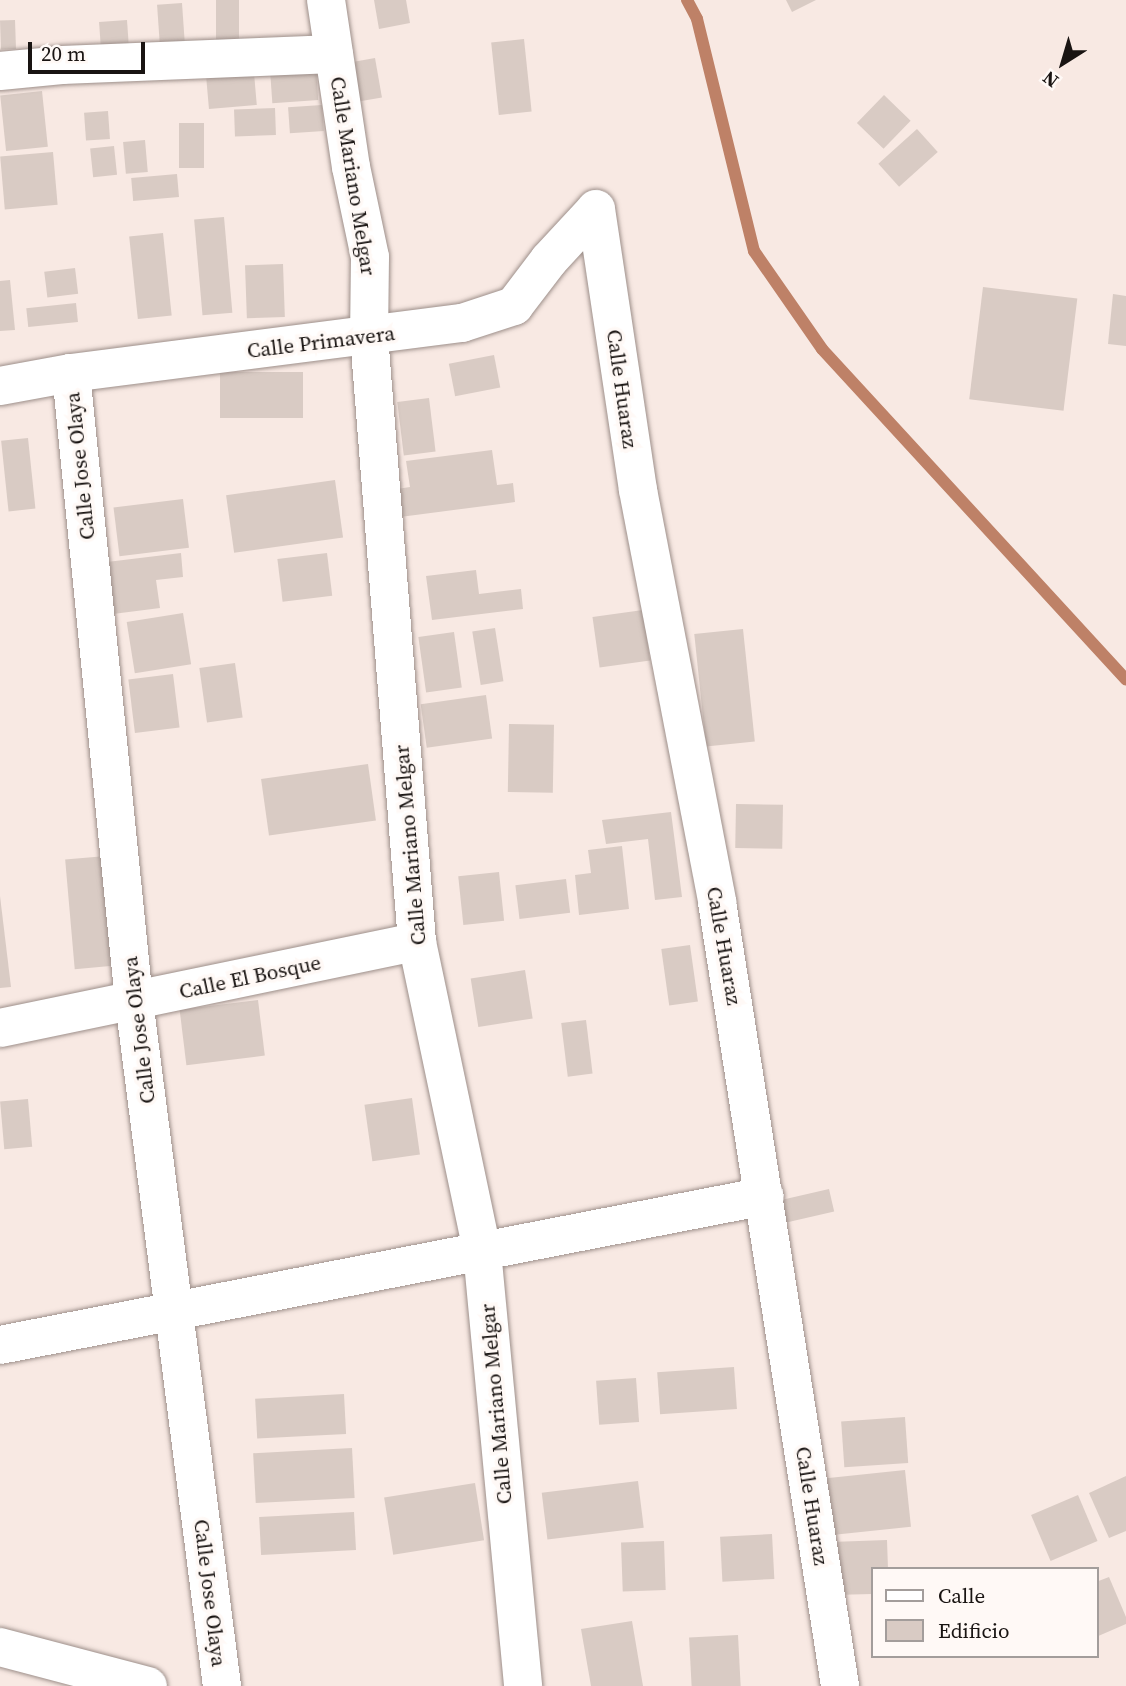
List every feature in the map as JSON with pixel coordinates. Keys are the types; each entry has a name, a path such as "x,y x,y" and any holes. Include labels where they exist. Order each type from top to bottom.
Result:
{"street":[{"name":"Calle Mariano Melgar","path":"326,0 351,167 370,257 369,336 417,942 482,1251 523,1686"},
{"path":"0,71 62,65 334,54"},
{"name":"Calle Primavera","path":"0,386 71,373 462,323 514,306 549,260 596,209"},
{"name":"Calle Huaraz","path":"596,209 638,490 717,902 840,1686"},
{"name":"Calle Jose Olaya","path":"71,373 134,1001 222,1686"},
{"name":"Calle El Bosque","path":"0,1028 417,942"},
{"path":"0,1345 765,1196"},
{"path":"1,1644 148,1686"}],"building":[{"path":"216,0 239,0 239,42 216,42"},
{"path":"374,0 406,0 410,23 379,29"},
{"path":"786,0 816,0 792,12"},
{"path":"182,3 185,45 160,47 157,5"},
{"path":"15,20 16,49 1,50 0,21"},
{"path":"127,20 129,52 101,54 99,22"},
{"path":"524,39 532,112 499,115 491,42"},
{"path":"375,58 382,97 348,103 342,64"},
{"path":"316,68 318,100 272,103 270,71"},
{"path":"254,73 257,105 209,109 206,77"},
{"path":"42,91 48,147 6,151 0,95"},
{"path":"884,95 911,121 884,149 857,123"},
{"path":"322,105 324,131 290,133 288,107"},
{"path":"275,108 276,135 235,136 234,109"},
{"path":"108,111 110,139 86,141 84,113"},
{"path":"179,123 204,123 204,168 179,168"},
{"path":"917,129 938,152 899,187 878,164"},
{"path":"145,140 148,172 126,174 123,142"},
{"path":"114,146 117,175 93,177 90,149"},
{"path":"53,152 58,205 5,209 0,157"},
{"path":"177,174 179,197 133,201 131,178"},
{"path":"224,217 232,313 202,315 194,220"},
{"path":"163,233 172,316 138,319 129,237"},
{"path":"283,264 285,317 247,318 245,265"},
{"path":"75,268 78,294 47,298 44,272"},
{"path":"10,280 15,330 0,331 0,281"},
{"path":"983,287 1077,299 1064,411 969,399"},
{"path":"1113,294 1126,296 1126,346 1108,344"},
{"path":"76,303 78,322 28,327 26,308"},
{"path":"494,355 500,387 455,396 449,364"},
{"path":"220,372 303,372 303,418 220,418"},
{"path":"429,398 436,452 404,455 397,402"},
{"path":"28,438 35,509 9,511 1,441"},
{"path":"492,450 497,485 513,483 515,502 400,517 397,489 410,487 406,461"},
{"path":"335,480 343,537 234,553 226,495"},
{"path":"183,499 189,548 119,556 114,508"},
{"path":"181,553 183,577 156,580 160,608 113,614 107,562"},
{"path":"327,553 332,596 283,602 277,559"},
{"path":"476,570 479,594 521,589 523,609 432,620 426,576"},
{"path":"643,610 650,661 600,668 592,617"},
{"path":"183,613 191,664 135,673 127,622"},
{"path":"495,628 503,681 481,685 472,632"},
{"path":"743,629 755,741 706,747 694,634"},
{"path":"454,632 462,687 426,692 418,637"},
{"path":"235,663 243,717 207,722 199,668"},
{"path":"173,674 180,728 135,733 128,679"},
{"path":"486,695 492,739 427,748 421,704"},
{"path":"509,724 554,725 553,793 508,792"},
{"path":"368,764 376,820 269,835 261,779"},
{"path":"736,804 783,805 782,849 735,848"},
{"path":"671,812 682,897 655,900 648,839 606,844 602,820"},
{"path":"622,846 629,909 579,915 575,875 591,873 588,850"},
{"path":"106,856 116,966 75,969 65,860"},
{"path":"499,872 504,921 463,925 458,876"},
{"path":"566,879 570,913 520,919 515,885"},
{"path":"0,896 11,987 0,988"},
{"path":"690,945 698,1001 669,1005 661,949"},
{"path":"525,970 533,1018 478,1027 471,979"},
{"path":"258,1000 265,1056 186,1065 180,1010"},
{"path":"586,1020 593,1074 568,1077 561,1023"},
{"path":"412,1098 420,1154 372,1161 364,1105"},
{"path":"28,1099 32,1147 4,1149 0,1101"},
{"path":"829,1189 834,1211 786,1222 781,1200"},
{"path":"734,1367 737,1409 660,1414 657,1372"},
{"path":"636,1378 639,1422 599,1425 596,1381"},
{"path":"344,1394 346,1434 257,1439 255,1399"},
{"path":"905,1417 908,1463 844,1467 841,1421"},
{"path":"352,1448 355,1498 256,1503 253,1453"},
{"path":"905,1470 911,1527 827,1535 821,1479"},
{"path":"1126,1476 1126,1531 1109,1538 1089,1493"},
{"path":"638,1481 644,1528 547,1539 542,1493"},
{"path":"475,1483 484,1540 393,1555 384,1497"},
{"path":"1078,1495 1098,1541 1051,1561 1031,1515"},
{"path":"354,1512 356,1550 261,1555 259,1517"},
{"path":"772,1534 774,1579 722,1582 720,1537"},
{"path":"887,1540 888,1567 870,1567 870,1594 833,1595 831,1542"},
{"path":"664,1541 666,1590 623,1591 621,1543"},
{"path":"1109,1577 1126,1617 1126,1624 1098,1636 1098,1581"},
{"path":"632,1621 643,1686 591,1686 581,1629"},
{"path":"738,1635 741,1686 692,1686 689,1638"}],"waterway":[{"path":"687,0 697,19 754,251 822,349 1126,680"}]}
